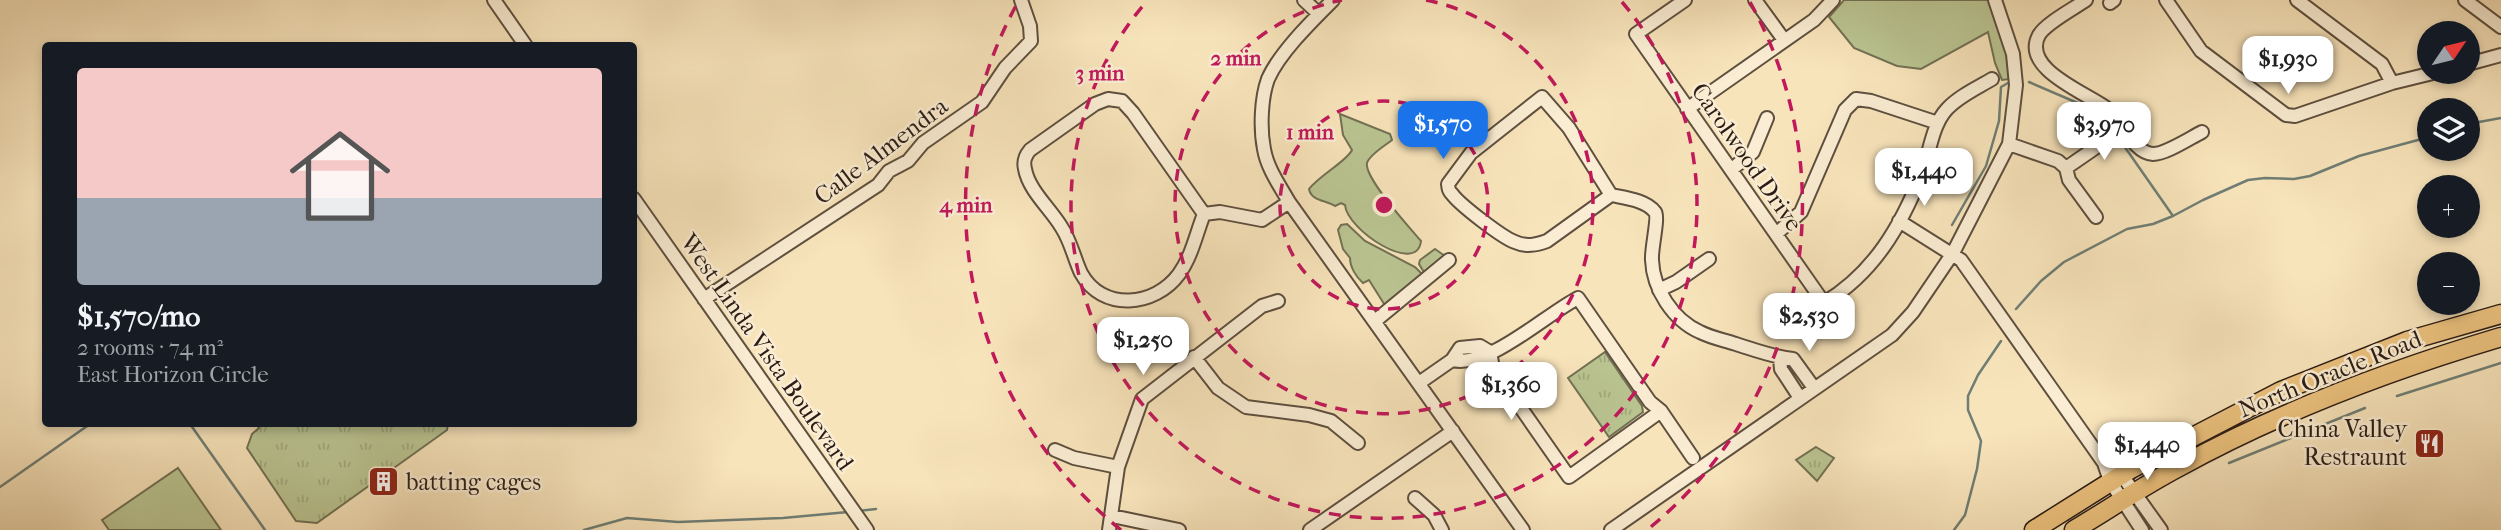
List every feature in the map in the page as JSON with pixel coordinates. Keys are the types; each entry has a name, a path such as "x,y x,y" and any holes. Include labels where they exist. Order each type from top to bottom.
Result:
{"highway":[{"name":"North Oracle Road","path":"2034,530 2112,473 2281,391 2407,341 2501,314"},
{"name":"North Oracle Road","path":"2074,530 2180,466 2285,415 2388,373 2501,337"}],"street":[{"path":"494,0 523,42"},
{"name":"Calle Almendra","path":"704,299 878,186 889,171 908,161 923,143 982,102 1005,68 1031,41 1030,26 1021,0"},
{"path":"1304,0 1319,14"},
{"path":"1333,0 1281,58 1268,80 1264,101 1264,149 1289,202 1523,530"},
{"name":"Carolwood Drive","path":"1685,0 1636,34 1824,303 1846,290 1873,263 1899,221"},
{"path":"1755,0 1784,40"},
{"path":"1687,109 1814,20 1833,0"},
{"path":"1611,530 1892,335 1913,312 1952,253 2009,144 2016,85 2013,54 1995,0"},
{"path":"2086,0 2040,35 2036,48 2042,64 2054,77 2111,111 2140,148 2151,154 2161,153 2202,132"},
{"path":"2166,0 2201,51 2286,115 2295,116 2417,77"},
{"path":"2297,0 2382,64 2392,83"},
{"path":"2465,0 2501,27"},
{"path":"2480,61 2501,55"},
{"path":"1992,79 1947,109 1938,123 1922,174 1899,221 1961,260 2129,497 2161,530"},
{"path":"1611,195 1547,241 1526,245 1508,239 1454,197 1448,184 1471,153 1542,97 1569,128 1611,195 1640,201 1654,211 1657,219 1653,237 1653,270 1659,290 1677,316 1700,332 1780,358 1793,359 1814,388"},
{"path":"1776,234 1801,212 1845,110 1855,97 1938,123"},
{"path":"1108,99 1122,101 1204,214 1194,246 1179,275 1154,297 1133,302 1111,299 1096,290 1082,274 1063,228 1027,177 1025,156 1095,104 1108,99"},
{"path":"1731,169 1753,152 1767,118"},
{"path":"2066,168 2124,128"},
{"path":"2009,144 2058,161 2066,168 2069,180 2096,217"},
{"path":"1204,214 1220,212 1262,220 1289,202"},
{"name":"West Linda Vista Boulevard","path":"637,203 867,530"},
{"path":"1659,290 1676,282 1709,259"},
{"path":"1378,326 1448,260"},
{"path":"1490,352 1515,340 1578,298 1650,402 1661,411 1693,458"},
{"path":"1109,530 1118,467 1142,399 1262,306 1278,301"},
{"path":"1419,383 1452,360 1460,348 1480,346 1490,352 1493,368 1569,477 1661,411"},
{"path":"1194,357 1219,388 1246,407 1309,415 1331,421 1358,443"},
{"path":"1780,358 1782,369 1800,398"},
{"path":"1310,530 1453,431"},
{"path":"1055,450 1074,458 1118,467"},
{"path":"2129,497 2141,530"},
{"path":"1415,498 1434,515 1441,530"},
{"path":"1112,516 1179,530"}],"green space":[{"path":"1844,0 1990,0 2004,38 2010,79 2002,80 1988,32 1921,69 1897,66 1854,48 1829,17"},
{"path":"1340,114 1390,134 1392,140 1368,160 1368,170 1389,203 1421,241 1417,251 1408,254 1382,246 1357,226 1345,205 1341,203 1335,206 1310,193 1309,189 1352,150 1343,135"},
{"path":"1347,224 1365,241 1415,267 1423,275 1386,307 1369,280 1363,283 1358,278 1343,249 1338,230 1341,225"},
{"path":"1435,249 1445,256 1425,274 1419,264 1420,260"},
{"path":"1605,352 1642,406 1643,412 1609,437 1568,378"},
{"path":"448,427 447,430 317,523 296,521 247,448 252,434 259,428"},
{"path":"1816,447 1834,458 1817,481 1796,460"},
{"path":"178,468 221,530 109,530 102,520"}],"waterway":[{"path":"2029,82 2080,104 2108,127"},
{"path":"1952,225 1986,166 1999,121 2001,87 2008,83"},
{"path":"2480,122 2501,118"},
{"path":"2016,309 2041,281 2064,262 2127,229 2153,224 2173,216 2248,180 2310,176 2359,156 2417,140"},
{"path":"2122,143 2173,216"},
{"path":"1954,530 1965,515 1981,441 1968,410 1968,396 1978,375 2001,341"},
{"path":"2397,396 2501,363"},
{"path":"2229,463 2365,408"},
{"path":"0,487 86,427"},
{"path":"192,427 265,530"},
{"path":"858,511 876,509"},
{"path":"584,530 627,518 678,522 783,518 848,512"}],"place":[{"name":"China Valley Restraunt","path":"2430,443"},
{"name":"batting cages","path":"383,482"}]}
